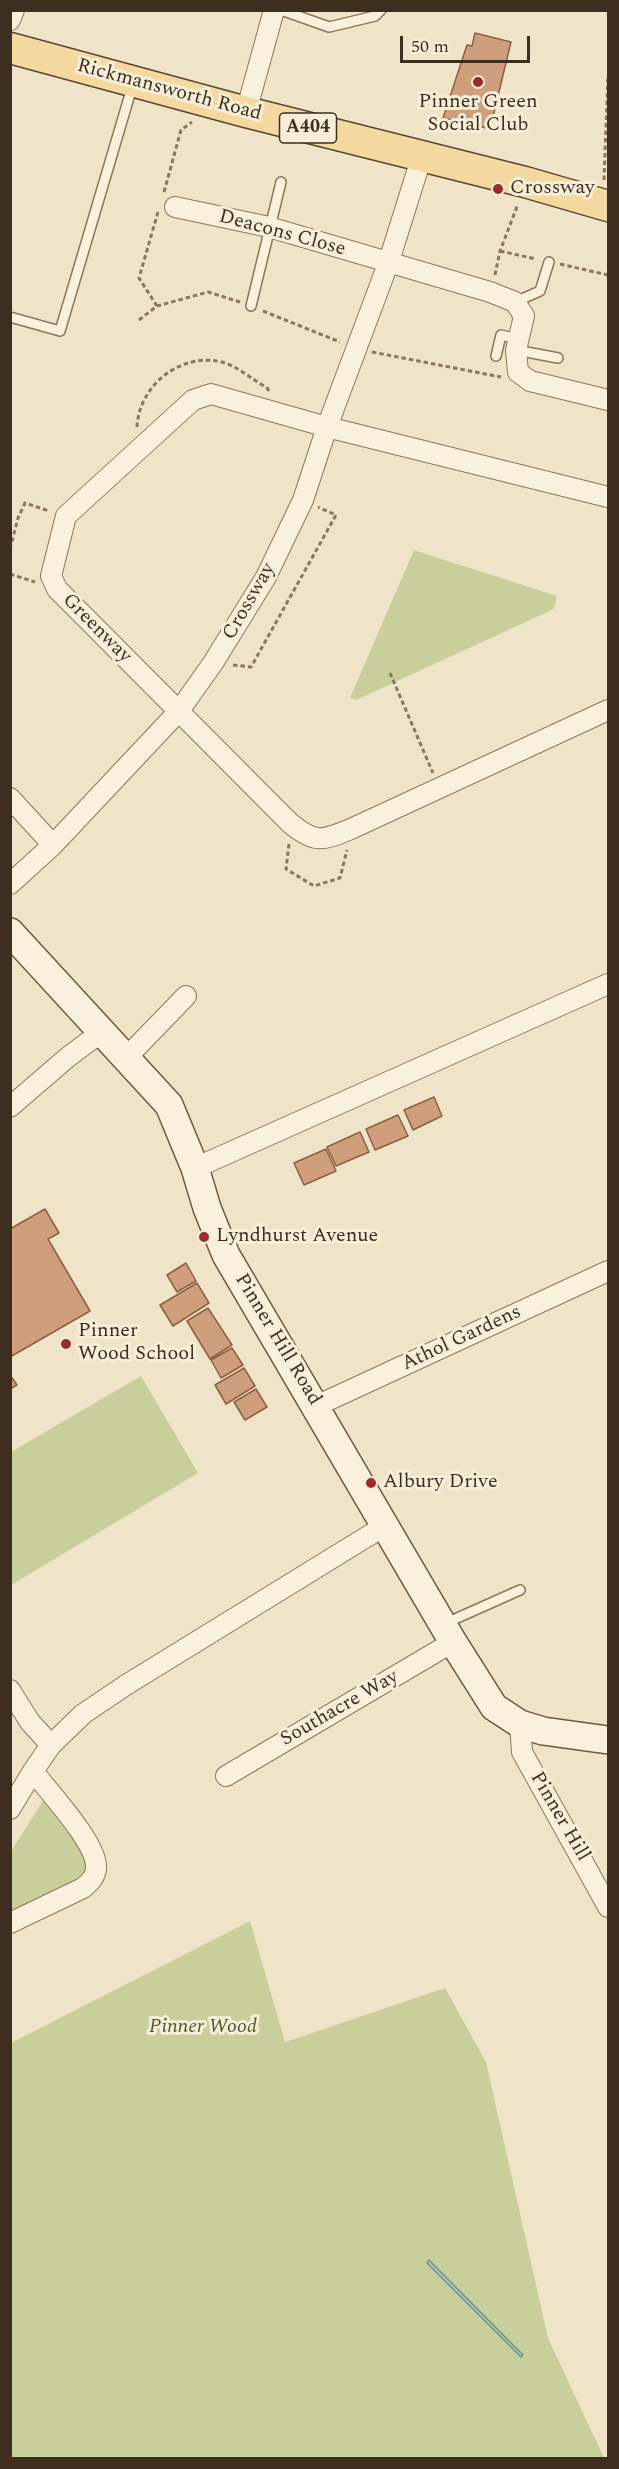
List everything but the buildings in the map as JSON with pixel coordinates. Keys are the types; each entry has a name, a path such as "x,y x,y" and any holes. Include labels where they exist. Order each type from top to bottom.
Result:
{"main road":[{"name":"Rickmansworth Road","path":"10,48 246,112 525,183 606,199"}],"street":[{"path":"10,20 14,10"},
{"path":"246,112 274,10"},
{"name":"Crossway","path":"10,884 53,845 178,711 213,663 266,577 303,500 327,427 388,264 422,156"},
{"name":"Deacons Close","path":"175,207 269,227 388,264 490,292 515,302"},
{"path":"515,302 524,316 517,345 518,372 530,381 609,400"},
{"path":"66,516 193,400 211,394 327,427 609,497"},
{"name":"Greenway","path":"66,516 51,576 57,589 290,824 306,837 328,839 609,710"},
{"path":"10,798 53,845"},
{"name":"Pinner Hill Road","path":"10,932 169,1105 195,1168 207,1208 226,1255 448,1633 494,1707 520,1725"},
{"path":"195,1168 609,984"},
{"path":"126,1058 186,996"},
{"path":"10,1107 68,1057 103,1031"},
{"name":"Athol Gardens","path":"315,1406 609,1271"},
{"path":"10,1809 51,1745 83,1714 126,1685 386,1525"},
{"name":"Southacre Way","path":"226,1776 448,1633"},
{"path":"10,1690 30,1722 51,1745"},
{"path":"520,1725 543,1731 609,1740"},
{"name":"Pinner Hill","path":"520,1725 522,1752 609,1907"},
{"path":"10,1923 83,1888 92,1881 96,1869 91,1846 33,1771"}],"lane":[{"path":"281,10 328,27 375,16 381,10"},
{"path":"10,316 60,331 134,82"},
{"path":"251,306 281,182"},
{"path":"515,302 540,291 549,262"},
{"path":"496,356 501,336 517,345 558,358"},
{"path":"448,1633 520,1590"}],"path":[{"path":"606,199 609,77"},
{"path":"490,292 500,251 525,183"},
{"path":"356,348 498,378 518,372"},
{"path":"213,663 251,668 336,515 303,500"},
{"path":"10,549 18,518 25,503 66,516"},
{"path":"390,673 439,788"},
{"path":"290,824 286,869 314,886 340,878 353,828"}],"green space":[{"path":"414,550 557,596 554,609 356,700 350,698"},
{"path":"141,1376 198,1473 11,1585 11,1452"},
{"path":"44,1799 88,1851 91,1868 81,1879 11,1913 10,1853"},
{"name":"Pinner Wood","path":"250,1921 285,2042 445,1988 486,2062 548,2338 604,2458 11,2458 11,2043"}],"water":[{"path":"429,2260 523,2355 521,2357 427,2263"}],"place":[{"name":"Pinner Green Social Club","path":"478,82"},
{"name":"Crossway","path":"498,189"},
{"name":"Lyndhurst Avenue","path":"204,1237"},
{"name":"Pinner Wood School","path":"66,1344"},
{"name":"Albury Drive","path":"371,1483"}]}
